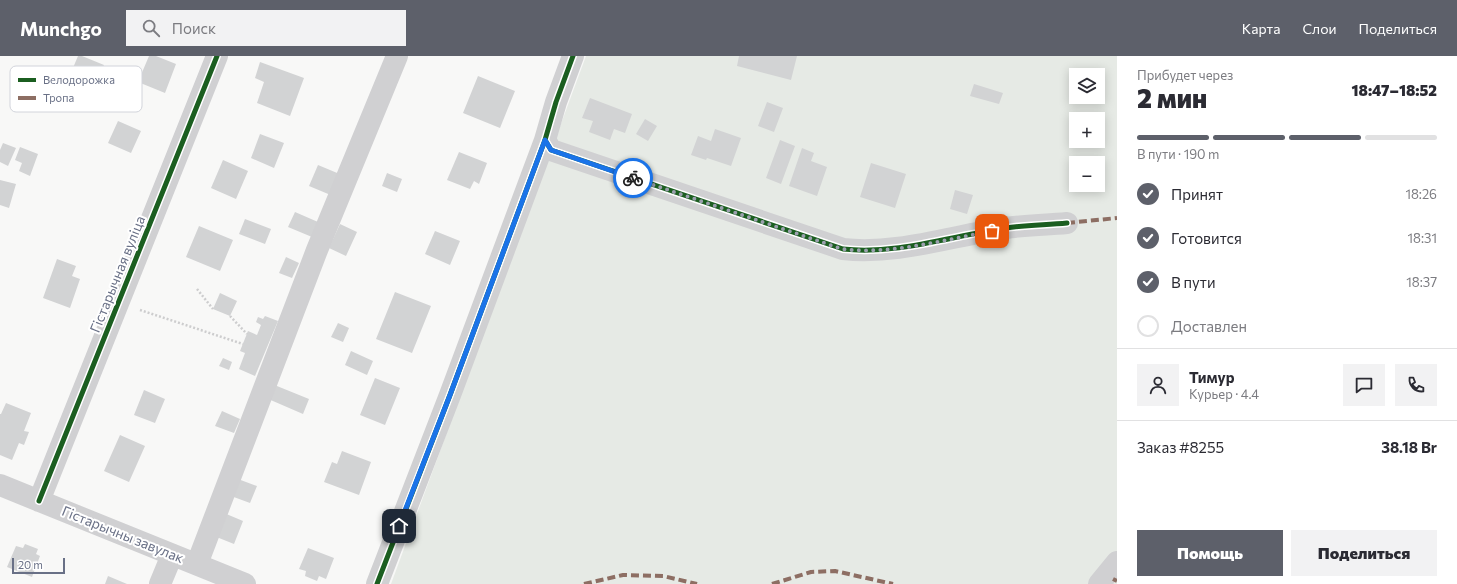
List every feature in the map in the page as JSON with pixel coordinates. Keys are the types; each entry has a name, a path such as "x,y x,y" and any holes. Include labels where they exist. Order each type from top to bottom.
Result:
{"street":[{"name":"Гістарычная вуліца","path":"40,501 217,56"},
{"path":"197,564 317,250 397,56"},
{"path":"377,584 450,395 545,140 556,102 573,56"},
{"path":"545,140 551,150 842,249 863,252 887,250 1006,228 1066,223"},
{"name":"Гістарычны завулак","path":"0,485 245,584"},
{"path":"160,584 172,555"},
{"path":"1099,584 1117,562"}],"path":[{"path":"197,289 213,308"},
{"path":"140,310 243,344"},
{"path":"230,316 247,334"}],"shaded area":[{"path":"586,56 1117,56 1117,584 391,584"}],"building":[{"path":"78,56 82,56 104,65 104,66 74,66"},
{"path":"149,56 156,56 176,64 165,93 142,84 142,73"},
{"path":"739,56 797,56 791,80 737,66"},
{"path":"260,62 304,78 290,116 257,103 264,82 255,78"},
{"path":"478,76 515,91 500,128 463,113"},
{"path":"974,84 1003,93 999,104 970,96"},
{"path":"590,98 632,114 625,133 614,129 610,140 589,132 593,121 582,118"},
{"path":"767,102 783,108 774,132 758,126"},
{"path":"645,119 657,126 648,141 636,134"},
{"path":"118,121 141,131 131,153 108,143"},
{"path":"715,129 741,138 731,166 707,158 706,160 691,155 698,136 711,141"},
{"path":"260,134 284,143 274,168 251,158"},
{"path":"780,140 795,146 781,184 766,178"},
{"path":"3,143 16,148 8,166 0,162 0,150"},
{"path":"20,147 38,154 30,176 19,171 22,163 15,160"},
{"path":"802,148 814,153 811,161 827,167 817,196 789,186"},
{"path":"459,152 487,163 479,184 474,181 470,189 447,180"},
{"path":"223,160 248,171 236,199 211,188"},
{"path":"871,163 906,174 895,208 860,197"},
{"path":"318,165 342,175 333,196 309,186"},
{"path":"387,173 402,179 397,192 382,186"},
{"path":"0,180 16,184 9,208 0,205"},
{"path":"955,190 973,195 967,214 950,209"},
{"path":"295,212 318,222 312,237 288,227"},
{"path":"245,219 271,229 265,244 239,234"},
{"path":"340,224 357,232 346,256 329,248"},
{"path":"199,226 233,240 220,271 186,257"},
{"path":"435,231 460,241 450,265 425,254"},
{"path":"286,257 299,263 292,278 279,273"},
{"path":"57,259 76,266 72,276 80,279 70,308 43,298"},
{"path":"395,292 431,306 412,353 376,339"},
{"path":"220,293 237,301 230,316 213,309"},
{"path":"265,316 278,321 255,376 239,369 245,353 240,351 248,331 257,335 261,325 256,322 258,317 263,319"},
{"path":"338,323 349,328 343,342 331,337"},
{"path":"351,351 373,361 367,375 345,365"},
{"path":"223,358 232,362 229,370 219,366"},
{"path":"375,378 400,388 385,425 360,415"},
{"path":"272,384 309,399 303,414 266,398"},
{"path":"144,390 165,399 155,423 134,415"},
{"path":"6,403 31,413 24,431 29,432 24,445 19,443 12,460 0,455 0,414"},
{"path":"222,411 240,419 234,433 215,426"},
{"path":"120,435 145,446 129,482 104,471"},
{"path":"342,451 371,462 359,495 324,482 332,462 337,464"},
{"path":"238,479 257,486 250,503 231,496"},
{"path":"224,513 243,521 234,544 214,536"},
{"path":"25,544 38,549 36,554 40,556 32,577 7,567 16,546 23,548"},
{"path":"308,548 334,558 326,579 319,576 317,581 305,576 306,571 299,569"},
{"path":"108,576 127,584 105,584"}],"marked path":[{"path":"1067,223 1117,218"},
{"path":"772,584 811,572 835,571 893,584"},
{"path":"584,584 623,575 663,576 697,584"},
{"path":"1113,579 1117,581"}],"cycle path":[{"path":"39,501 217,56"},
{"path":"377,584 450,395 545,140 556,102 573,56"},
{"path":"545,140 551,150 843,249 863,250 904,247 985,231 1021,226 1067,223"}],"way so far":[{"path":"633,178 842,249 863,252 887,250 992,231"}],"route":[{"path":"399,526 450,395 545,140 551,150 633,178"}]}
